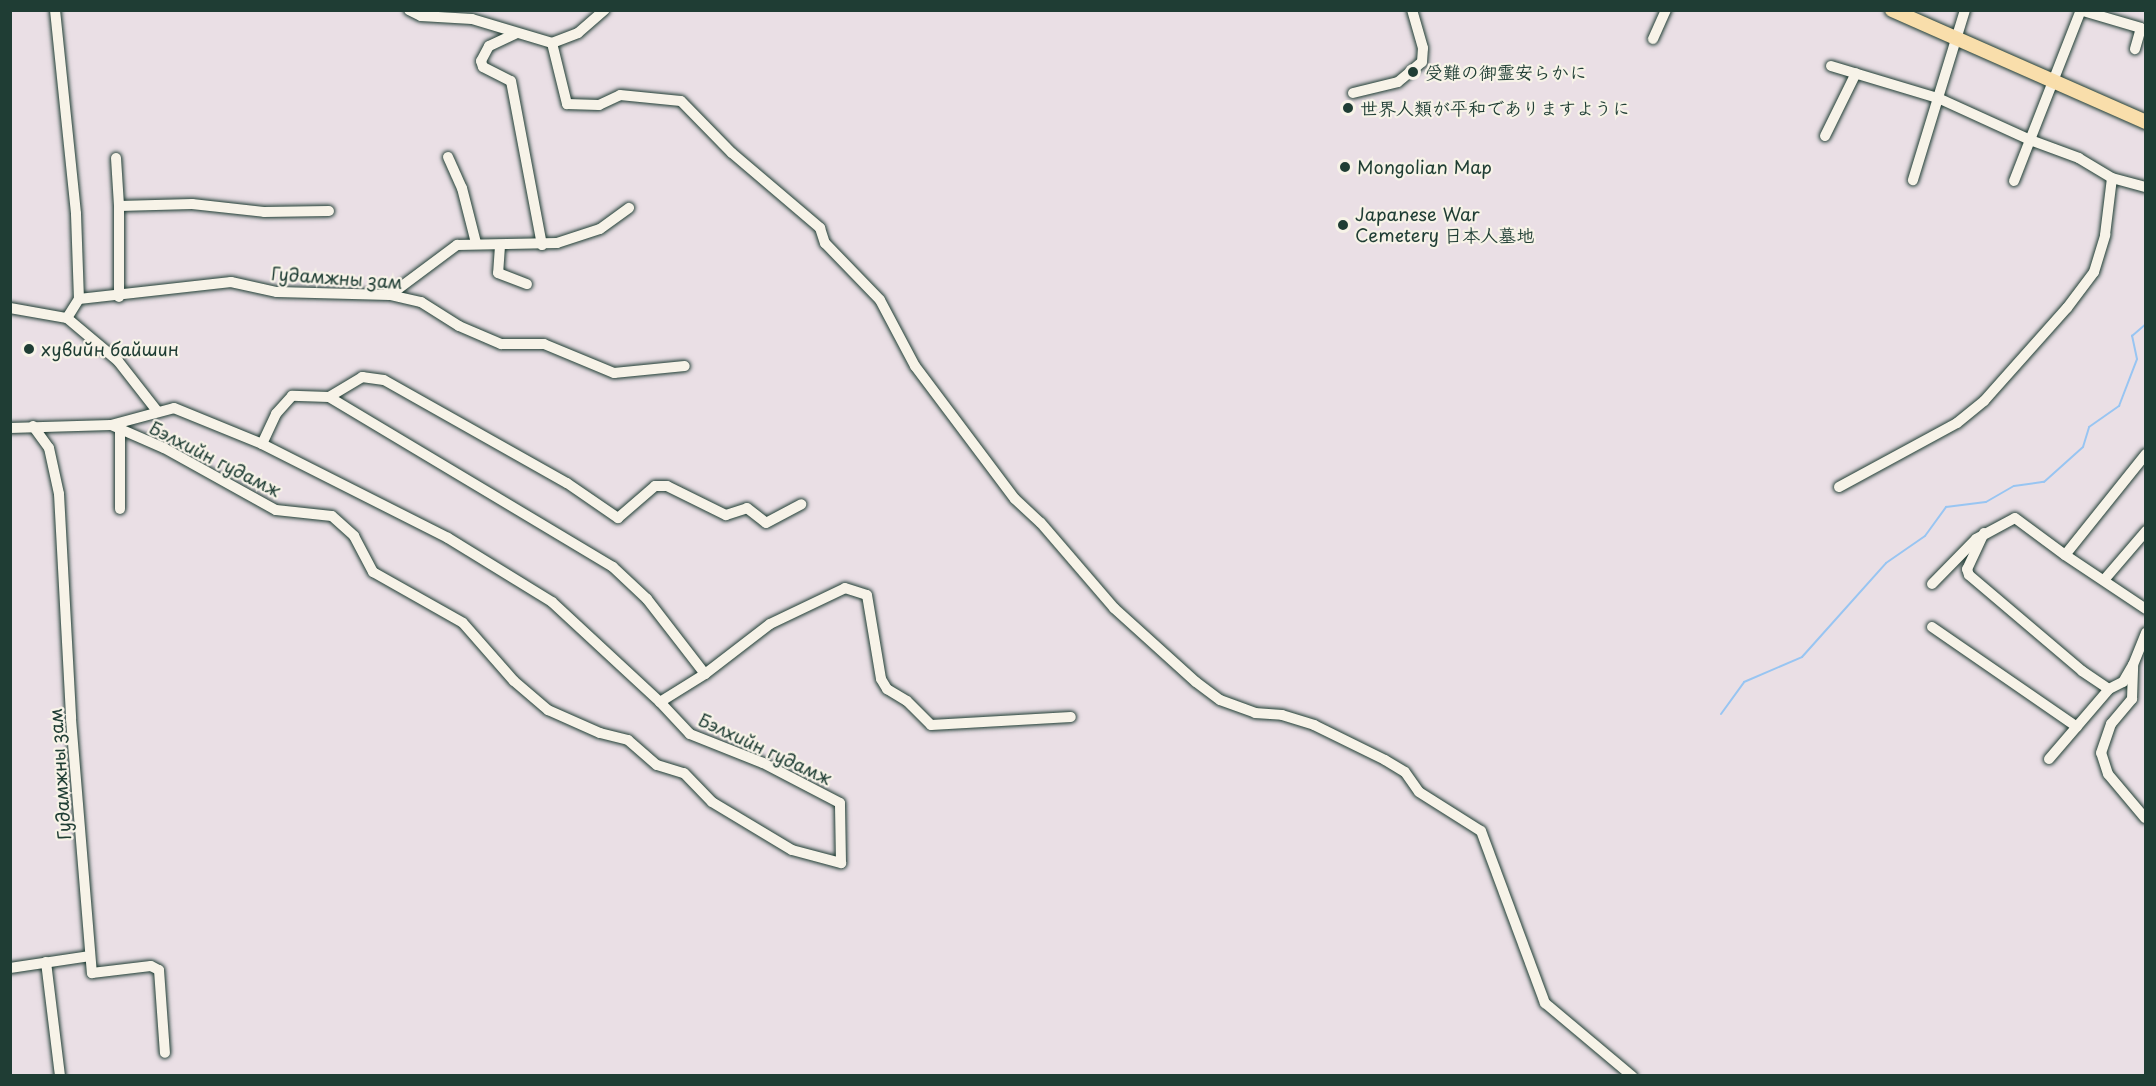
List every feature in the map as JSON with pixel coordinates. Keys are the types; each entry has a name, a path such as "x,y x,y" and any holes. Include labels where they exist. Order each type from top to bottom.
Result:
{"main road":[{"path":"1892,10 2145,122"}],"street":[{"path":"55,10 76,214 79,299 67,318"},
{"path":"410,10 421,16 472,19 552,43 578,33 604,10"},
{"path":"1353,93 1398,82 1422,62 1423,48 1412,10"},
{"path":"1653,39 1666,10"},
{"path":"1913,180 1965,10"},
{"path":"2014,181 2056,81 2082,11 2141,28 2135,49"},
{"path":"517,33 489,46 481,61 483,67 511,81 542,245"},
{"path":"552,43 567,104 599,105 621,95 681,101 732,153 820,228 825,243 880,300 915,366 1015,499 1041,522 1114,608 1196,682 1220,700 1255,713 1282,715 1314,725 1385,760 1405,772 1419,792 1481,831 1545,1003 1632,1076"},
{"path":"1831,66 1938,98 2030,140 2079,158 2112,178 2145,187"},
{"path":"1825,136 1856,73"},
{"path":"448,157 462,188 476,243"},
{"path":"116,158 119,206 119,297"},
{"path":"1839,487 1957,423 2027,356 2094,272 2105,236 2112,178"},
{"path":"119,206 192,204 264,212 329,211"},
{"path":"390,295 457,245 476,243 500,246 542,245 600,229 629,208"},
{"path":"500,246 498,273 527,284"},
{"name":"Гудамжны зам","path":"79,299 119,297 231,282 277,292 390,295 421,302 459,326 501,344 544,344 614,373 686,366"},
{"path":"10,308 67,318 118,361 157,411 116,428 120,509"},
{"path":"329,397 362,377 384,380 567,483 618,518 655,486 667,486 726,515 747,508 766,524 801,504"},
{"name":"Бэлхийн гудамж","path":"262,444 276,414 292,396 329,397 614,567 647,599 705,674"},
{"name":"Бэлхийн гудамж","path":"10,428 33,426 116,428 165,448 276,510 332,516 354,536 373,572 462,623 514,681 548,711 600,733 628,740 657,765 684,773 712,802 792,850 841,863 840,803 763,763 690,734 660,702 552,602 448,538 262,444 193,413 174,408 157,411"},
{"name":"Гудамжны зам","path":"33,426 49,448 59,494 90,956"},
{"path":"2065,555 2145,454"},
{"path":"1932,584 1959,553 1984,533 2015,518 2145,609"},
{"path":"2104,580 2145,531"},
{"path":"1984,533 1967,569 1969,574 2082,671 2109,689"},
{"path":"660,702 705,674 770,624 845,588 867,595 881,679 887,689 907,701 931,725 1071,717"},
{"path":"1932,627 2077,727"},
{"path":"2049,759 2109,689 2123,682 2133,665 2145,633"},
{"path":"2133,665 2132,699 2111,724 2101,753 2114,782 2145,818"},
{"path":"10,968 90,956 92,973 151,966 159,970 165,1053"},
{"path":"46,962 60,1076"}],"waterway":[{"path":"1721,714 1744,682 1802,657 1886,563 1925,536 1946,507 1986,502 2014,486 2044,482 2083,447 2089,427 2119,406 2137,359 2132,336 2146,324"}],"place":[{"name":"受難の御霊安らかに","path":"1413,72"},
{"name":"世界人類が平和でありますように","path":"1348,108"},
{"name":"Mongolian Map","path":"1345,167"},
{"name":"Japanese War Cemetery 日本人墓地","path":"1343,225"},
{"name":"хувийн байшин","path":"29,349"}]}
